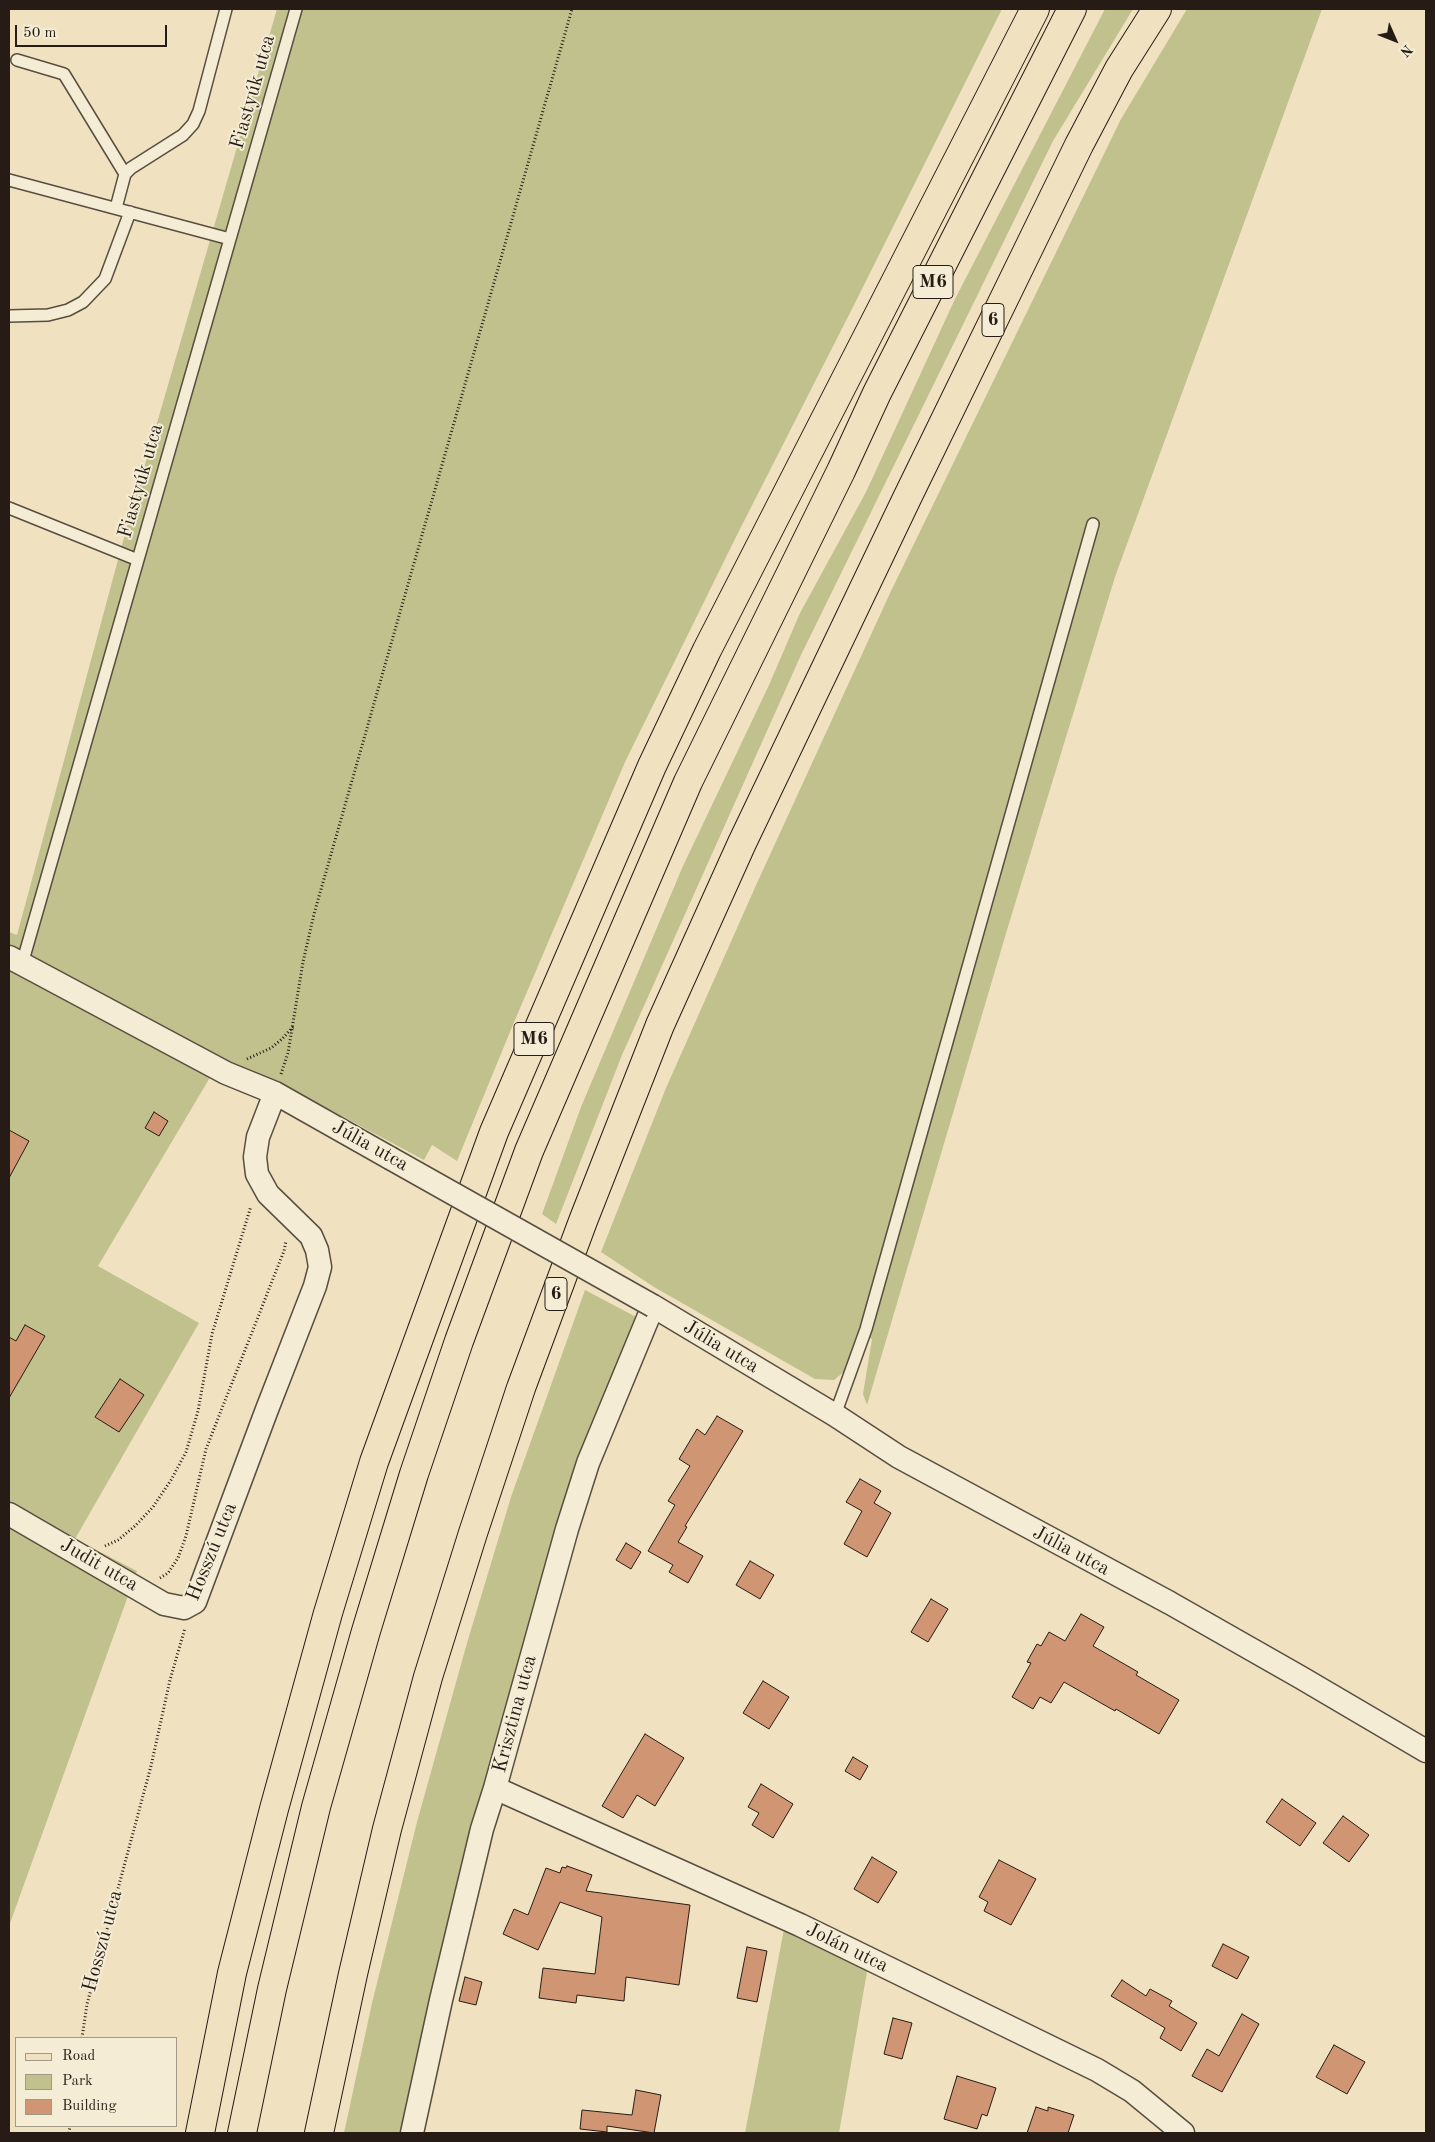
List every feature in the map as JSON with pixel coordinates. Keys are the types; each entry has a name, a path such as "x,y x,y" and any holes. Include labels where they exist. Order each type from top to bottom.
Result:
{"main road":[{"name":"M6","path":"200,2133 232,1973 274,1809 328,1614 374,1462 494,1132 648,775 707,650 1035,9"},
{"name":"M6","path":"242,2133 272,1989 316,1807 366,1631 421,1455 529,1151 688,782 841,471 877,393 1072,9"},
{"name":"6","path":"318,2133 385,1838 428,1677 473,1532 521,1388 582,1221 660,1025 742,843 1079,145 1119,69 1157,9"}],"street":[{"name":"Júlia utca","path":"16,960 213,1066 275,1093 653,1306 835,1415 899,1457 1187,1613 1426,1751"},
{"name":"Hosszú utca","path":"191,1606 198,1596 315,1286 320,1267 317,1250 311,1236 268,1194 258,1174 255,1157 258,1138 275,1093"},
{"name":"Krisztina utca","path":"412,2133 471,1875 567,1529 588,1464 653,1306"},
{"name":"Judit utca","path":"9,1514 171,1606 184,1608 191,1606"},
{"name":"Jolán utca","path":"495,1788 800,1925 1097,2070 1132,2091 1183,2133"}],"lane":[{"path":"116,208 125,174 131,168 183,135 193,124 199,111 226,9"},
{"name":"Fiastyúk utca","path":"16,960 138,560 296,9"},
{"path":"17,60 64,74 125,174"},
{"path":"9,180 230,239"},
{"path":"9,316 48,315 68,310 83,302 105,279 130,212"},
{"path":"9,508 138,560"},
{"path":"835,1415 866,1329 1092,524"}],"path":[{"path":"275,1093 288,1053 303,962 314,914 572,9"},
{"path":"213,1066 237,1062 255,1056 282,1039 293,1027"},
{"path":"79,1553 103,1547 118,1540 135,1526 153,1506 186,1452 198,1411 212,1334 251,1210 258,1174"},
{"path":"137,1588 155,1581 168,1573 178,1558 186,1536 206,1449 284,1252 287,1238 287,1213"},
{"name":"Hosszú utca","path":"82,2037 87,2004 151,1766 170,1680 191,1606"}],"green space":[{"path":"277,9 1002,9 625,762 457,1161 432,1145 424,1160 304,1096 218,1064 98,1266 199,1323 75,1539 137,1571 9,1926 9,932 17,935 126,530"},
{"path":"1105,9 1133,9 1053,141 801,655 622,1055 556,1224 542,1214 581,1107 683,866 769,685 800,613 866,492 955,299"},
{"path":"1187,9 1322,9 1115,577 1007,930 867,1405 863,1394 872,1339 859,1336 845,1371 834,1380 815,1379 654,1287 601,1252 666,1088 757,883 891,591 1121,119"},
{"path":"585,1290 640,1319 588,1463 412,2133 344,2133 372,2003 417,1822 467,1643 511,1497"},
{"path":"785,1924 868,1966 839,2133 745,2133"}],"building":[{"path":"154,1112 168,1121 159,1136 145,1128"},
{"path":"9,1130 29,1141 9,1178"},
{"path":"25,1325 45,1336 9,1398 9,1337 16,1341"},
{"path":"120,1379 144,1395 119,1432 95,1417"},
{"path":"717,1416 743,1431 685,1526 687,1527 678,1542 703,1556 688,1583 669,1572 673,1565 648,1551 675,1505 668,1501 690,1466 679,1459 697,1429 705,1435"},
{"path":"860,1479 881,1491 874,1503 891,1513 867,1557 844,1544 862,1511 846,1502"},
{"path":"626,1543 641,1552 631,1569 616,1560"},
{"path":"750,1561 774,1575 760,1599 736,1585"},
{"path":"931,1599 948,1609 928,1642 911,1632"},
{"path":"1081,1614 1104,1627 1093,1646 1138,1672 1136,1675 1179,1700 1159,1734 1064,1682 1051,1703 1040,1697 1033,1709 1012,1697 1031,1663 1027,1662 1037,1644 1041,1646 1049,1632 1065,1641"},
{"path":"763,1681 789,1697 769,1729 743,1713"},
{"path":"645,1734 684,1758 655,1806 637,1795 623,1818 602,1806"},
{"path":"853,1757 868,1766 860,1780 845,1771"},
{"path":"761,1784 793,1804 773,1838 752,1825 759,1813 748,1807"},
{"path":"1282,1799 1316,1823 1300,1846 1266,1822"},
{"path":"1343,1816 1369,1835 1349,1862 1323,1843"},
{"path":"872,1857 897,1872 878,1903 854,1889"},
{"path":"999,1860 1036,1879 1011,1925 984,1911 988,1902 979,1897"},
{"path":"567,1866 592,1875 586,1891 690,1905 679,1985 626,1977 624,2001 577,1995 576,2003 539,1998 543,1968 595,1974 602,1917 560,1902 538,1950 503,1934 514,1909 528,1915 546,1868 560,1873 562,1867 566,1868"},
{"path":"1223,1944 1249,1957 1237,1979 1212,1966"},
{"path":"747,1947 767,1951 757,2002 737,1998"},
{"path":"465,1977 482,1982 476,2005 459,2001"},
{"path":"1122,1980 1146,1996 1150,1989 1172,2001 1169,2006 1197,2023 1181,2051 1160,2038 1165,2028 1111,1996"},
{"path":"1242,2014 1259,2024 1222,2092 1192,2076 1207,2049 1219,2056"},
{"path":"893,2018 912,2023 902,2059 884,2054"},
{"path":"1334,2045 1365,2062 1347,2094 1316,2077"},
{"path":"957,2076 996,2088 987,2116 982,2114 977,2129 944,2119"},
{"path":"636,2090 661,2095 654,2133 607,2126 607,2132 580,2129 582,2110 632,2115"},
{"path":"1036,2107 1048,2111 1048,2107 1074,2115 1068,2133 1027,2133"}]}
